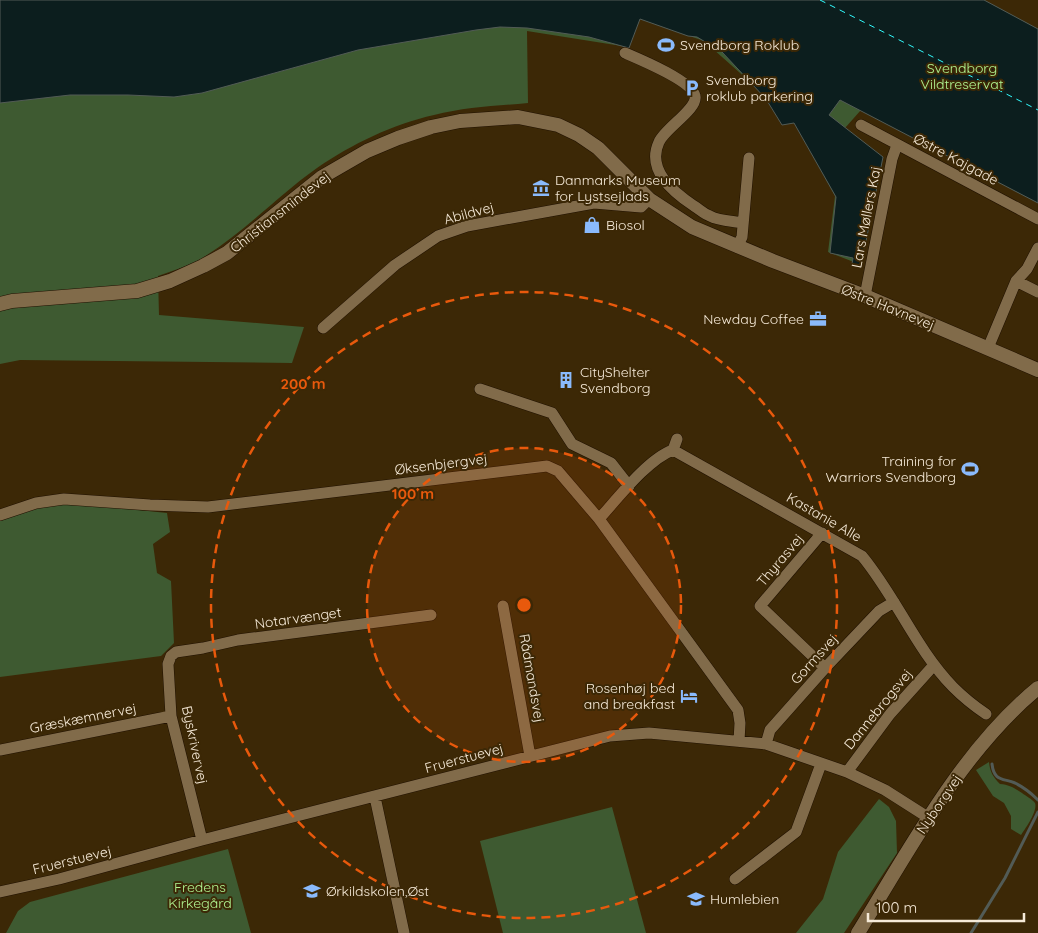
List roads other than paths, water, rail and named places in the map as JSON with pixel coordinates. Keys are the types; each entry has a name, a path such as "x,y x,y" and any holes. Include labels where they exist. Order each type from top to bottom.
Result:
{"street":[{"path":"625,52 670,74 692,88 695,94 696,101 692,107 664,133 658,143 656,155 658,171 667,185 710,217 743,223"},
{"name":"Christiansmindevej","path":"0,304 12,301 137,291 170,281 226,253 322,177 367,151 431,127 460,121 518,117 558,125 579,135 598,148 650,199"},
{"name":"Østre Kajgade","path":"861,125 1038,219"},
{"name":"Lars Møllers Kaj","path":"865,296 892,159 897,145"},
{"path":"738,247 742,237 749,158"},
{"name":"Østre Havnevej","path":"650,199 692,228 865,296 1038,370"},
{"name":"Abildvej","path":"323,328 395,264 438,236 468,226 594,203 640,207 650,199"},
{"path":"988,348 1016,281 1027,269 1038,248"},
{"path":"1016,281 1038,292"},
{"path":"480,389 552,413 572,444 611,463 629,486 599,519"},
{"name":"Kastanie Alle","path":"629,486 675,444 862,556 875,572 934,665 952,687 986,714"},
{"name":"Øksenbjergvej","path":"0,515 29,504 64,498 150,505 208,507 547,466 558,471 599,519 738,710 740,722 739,741"},
{"name":"Thyrasvej","path":"822,533 760,606 825,668"},
{"name":"Gormsvej","path":"766,744 770,730 825,668 879,611 894,602"},
{"name":"Rådmandsvej","path":"504,606 530,756"},
{"name":"Notarvænget","path":"171,656 176,652 238,640 431,615"},
{"name":"Byskrivervej","path":"171,656 168,664 172,716 202,840"},
{"name":"Dannebrogsvej","path":"847,772 890,714 934,665"},
{"name":"Nyborgvej","path":"858,933 929,818 974,754 1000,724 1038,688"},
{"name":"Græskæmnervej","path":"0,750 172,716"},
{"name":"Fruerstuevej","path":"0,892 125,862 202,840 610,736 649,733 766,744 847,772 885,790 929,818"},
{"path":"735,879 796,832 821,764"},
{"path":"375,797 404,933"}],"waterway":[{"path":"992,764 997,776 1015,783 1038,800"},
{"path":"971,933 1005,878 1038,812"}],"place":[{"name":"Svendborg Roklub","path":"666,45"},
{"name":"Svendborg roklub parkering","path":"692,88"},
{"name":"Danmarks Museum for Lystsejlads","path":"541,188"},
{"name":"Biosol","path":"592,225"},
{"name":"Newday Coffee","path":"818,319"},
{"name":"CityShelter Svendborg","path":"566,380"},
{"name":"Training for Warriors Svendborg","path":"970,469"},
{"name":"Rosenhøj bed and breakfast","path":"689,696"},
{"name":"Ørkildskolen,Øst","path":"312,891"},
{"name":"Humlebien","path":"696,899"}],"park label":[{"name":"Svendborg Vildtreservat","path":"962,76"},
{"name":"Fredens Kirkegård","path":"200,896"}]}
